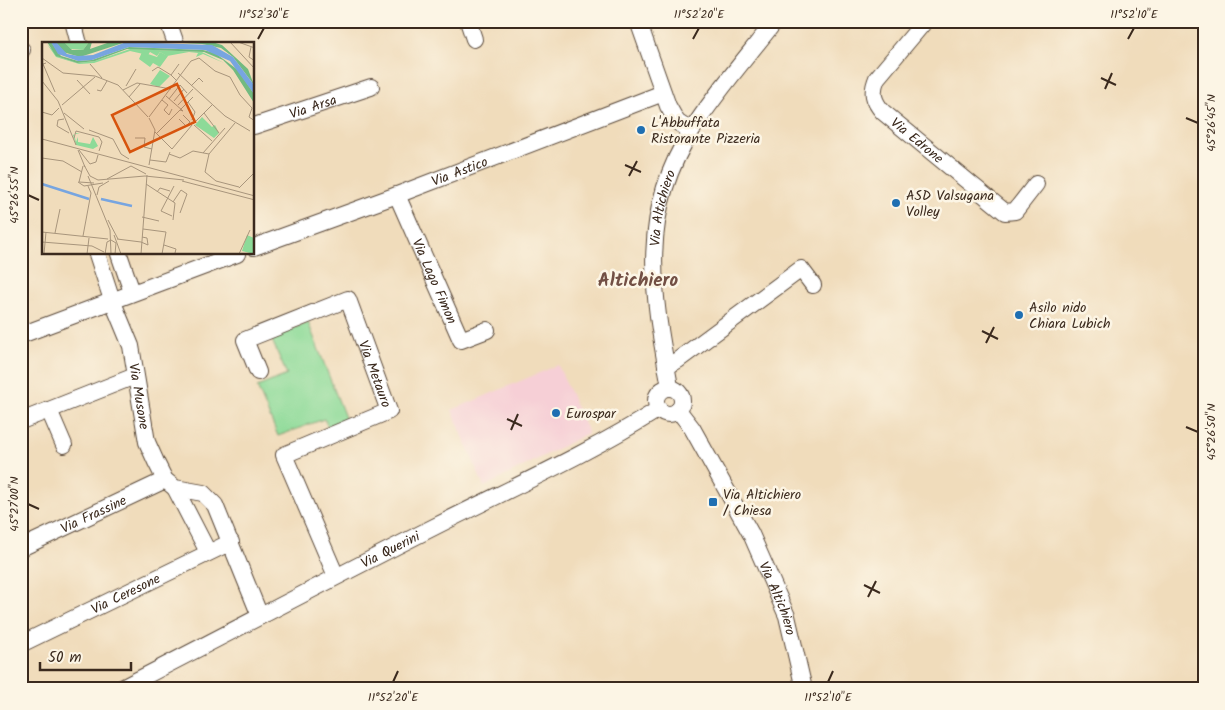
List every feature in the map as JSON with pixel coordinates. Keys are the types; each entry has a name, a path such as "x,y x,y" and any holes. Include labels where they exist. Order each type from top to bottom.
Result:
{"street":[{"path":"78,42 74,25 82,21"},
{"path":"168,21 175,42"},
{"path":"468,21 474,39"},
{"path":"638,21 673,117 691,131"},
{"name":"Via Altichiero","path":"775,21 691,131 668,176 655,225 653,274 659,329 669,381 668,388 676,390 681,396 682,403 678,410 692,428 751,534 787,616 804,689"},
{"name":"Via Edrone","path":"925,21 877,78 873,87 873,97 877,105 883,112 1005,212 1015,210 1036,184"},
{"name":"Via Arsa","path":"255,126 371,87"},
{"name":"Via Astico","path":"255,248 663,93"},
{"name":"Via Lago Fimon","path":"396,195 462,340 487,330"},
{"path":"98,255 112,300"},
{"path":"119,255 132,292"},
{"path":"21,335 132,292 206,259 231,255"},
{"path":"666,367 801,270 813,285"},
{"name":"Via Metauro","path":"258,372 245,340 348,299 389,411 284,455 336,576"},
{"name":"Via Musone","path":"112,300 131,346 146,442 208,552"},
{"path":"21,421 135,376"},
{"path":"668,388 662,390 657,396 656,402 659,409 664,413 672,414 678,410"},
{"name":"Via Querini","path":"126,688 336,576 645,419 659,409"},
{"path":"49,410 64,445"},
{"path":"170,484 203,493 215,505 260,616"},
{"name":"Via Frassine","path":"21,548 170,484"},
{"name":"Via Ceresone","path":"21,644 230,542"}],"shaded area":[{"path":"558,365 588,433 484,487 452,410"}],"green space":[{"path":"308,322 346,420 328,427 324,419 278,436 257,387 287,375 271,338"}],"place":[{"name":"L'Abbuffata Ristorante Pizzeria","path":"641,130"},
{"name":"ASD Valsugana Volley","path":"896,203"},
{"name":"Asilo nido Chiara Lubich","path":"1019,315"},
{"name":"Eurospar","path":"556,413"},
{"name":"Via Altichiero / Chiesa","path":"713,502"}],"district":[{"name":"Altichiero","path":"638,279"}]}
